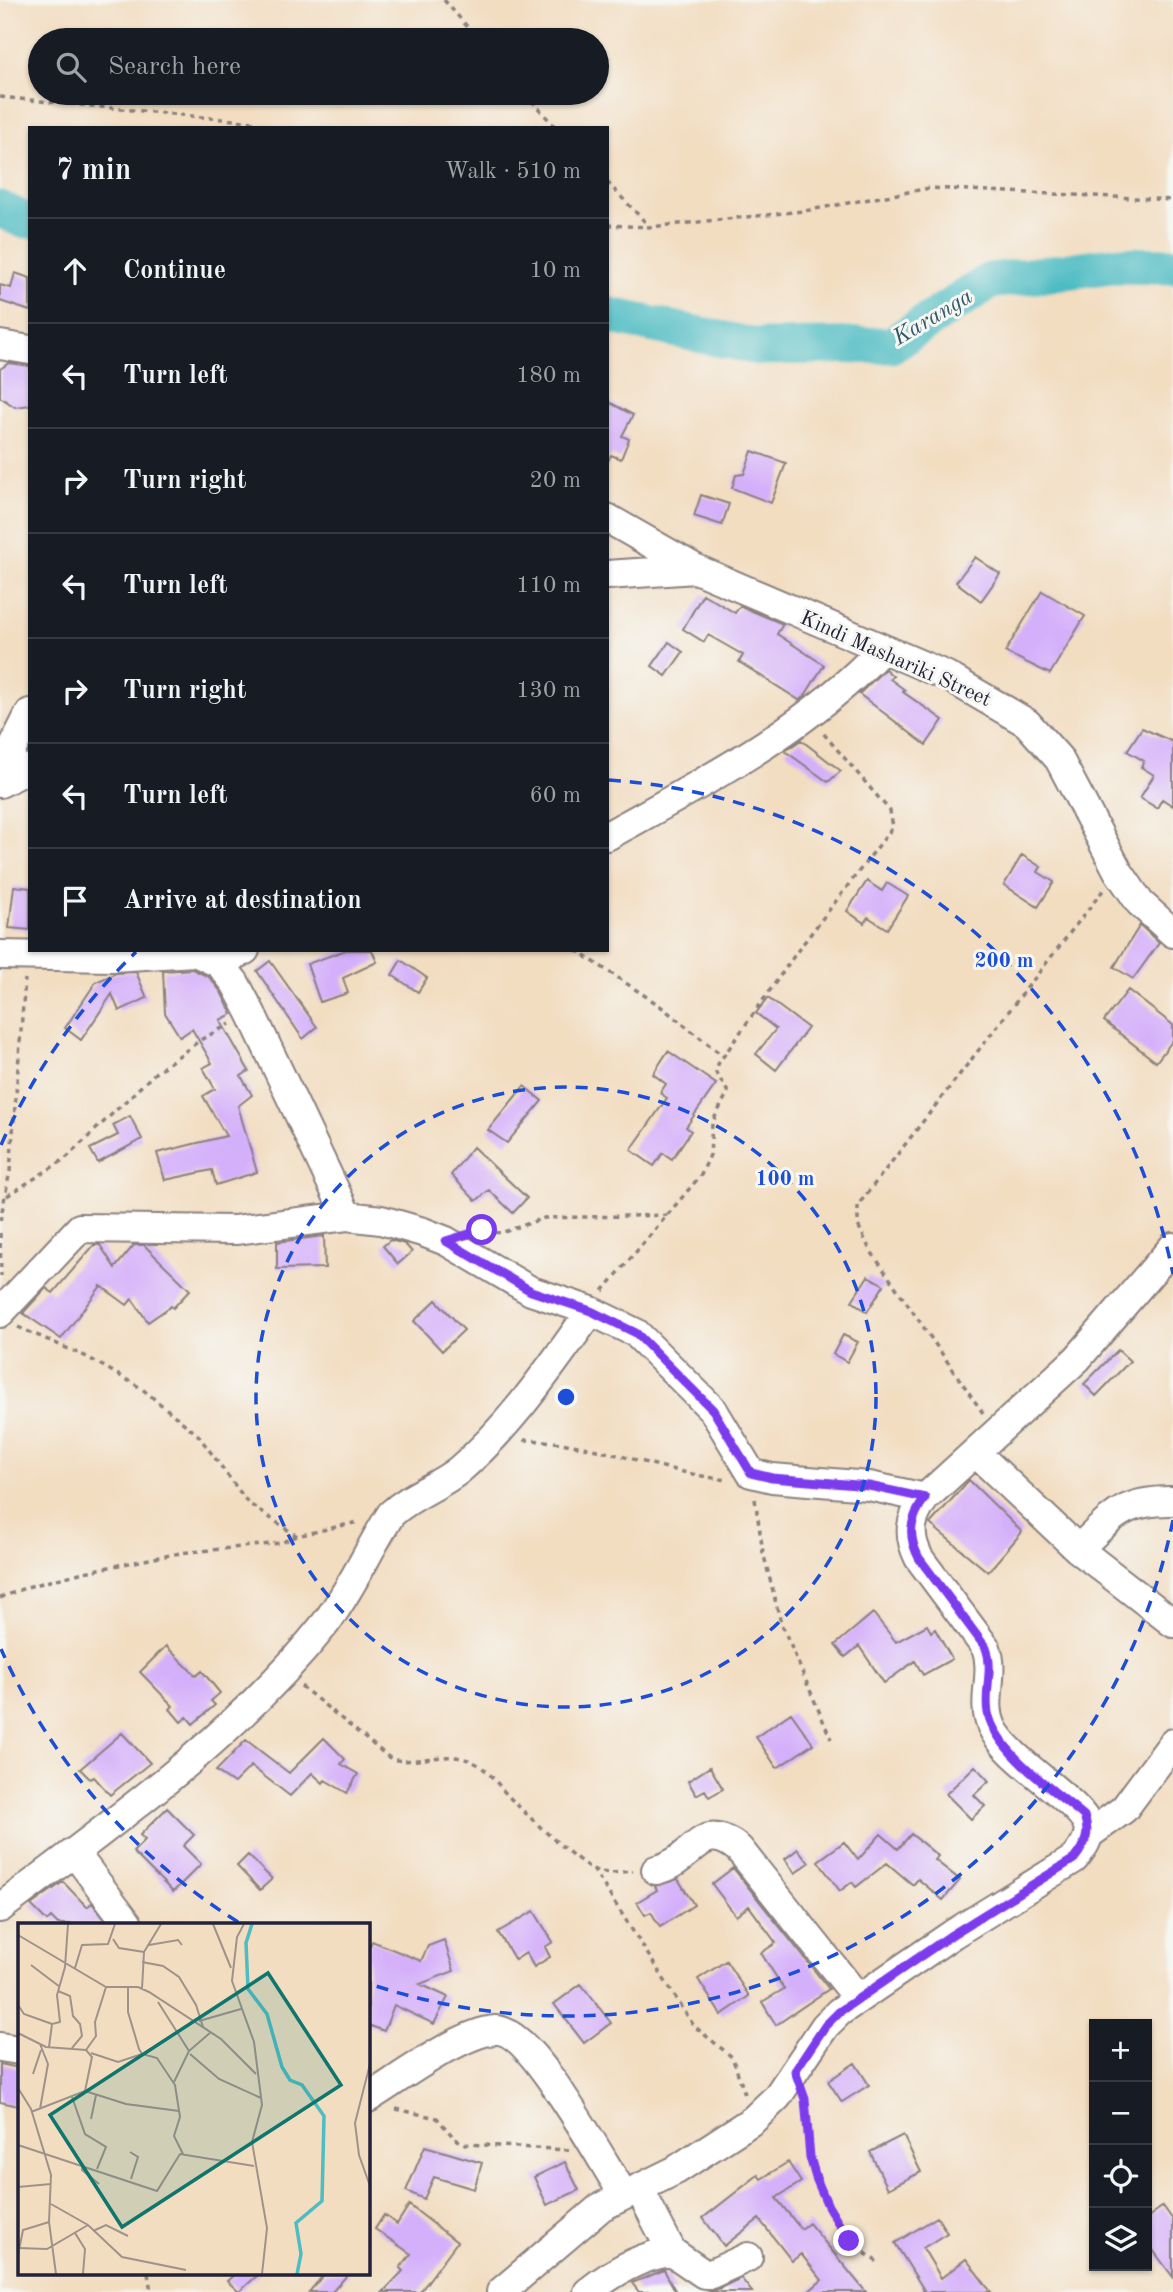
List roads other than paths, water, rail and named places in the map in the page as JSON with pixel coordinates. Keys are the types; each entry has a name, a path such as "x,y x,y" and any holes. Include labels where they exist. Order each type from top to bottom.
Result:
{"street":[{"path":"0,345 28,350"},
{"name":"Kindi Mashariki Street","path":"609,520 696,569 957,681 1027,723 1059,759 1118,871 1140,904 1173,933"},
{"path":"609,575 696,569"},
{"path":"609,835 808,717 847,686 883,649"},
{"path":"0,773 21,718"},
{"path":"0,783 28,769"},
{"path":"0,955 112,957 181,952"},
{"path":"197,952 220,964 235,983 347,1216"},
{"path":"220,964 241,952"},
{"path":"5,1319 79,1228 235,1230 347,1216 381,1220 446,1241 531,1291 587,1310 636,1333 713,1410 752,1478 869,1486 925,1498"},
{"path":"1088,1835 1084,1816 1017,1759 992,1726 987,1709 990,1658 986,1648 919,1558 911,1543 914,1513 925,1498 1077,1359 1173,1247"},
{"path":"0,1908 134,1808 209,1744 282,1671 326,1623 391,1514 403,1503 458,1471 490,1440 545,1374 587,1310"},
{"path":"976,1453 1078,1549 1173,1623"},
{"path":"1078,1549 1129,1505 1147,1500 1173,1501"},
{"path":"511,2290 576,2226 601,2207 676,2170 752,2120 777,2097 825,2026 858,1998 1074,1859 1088,1835 1124,1809 1173,1743"},
{"path":"656,1870 680,1861 705,1839 721,1836 738,1849 858,1998"},
{"path":"74,1852 127,1923"},
{"path":"377,2103 475,2035 498,2030 506,2032 529,2050 565,2101 598,2157 659,2224 671,2252 704,2274 711,2274 748,2257"},
{"path":"0,2047 18,2050"},
{"path":"659,2224 676,2170"},
{"path":"588,2292 633,2264 658,2253 671,2252"}],"waterway":[{"name":"Karanga","path":"0,209 28,220"},
{"name":"Karanga","path":"609,315 758,347 891,345 990,281 1113,265 1173,266"}]}
